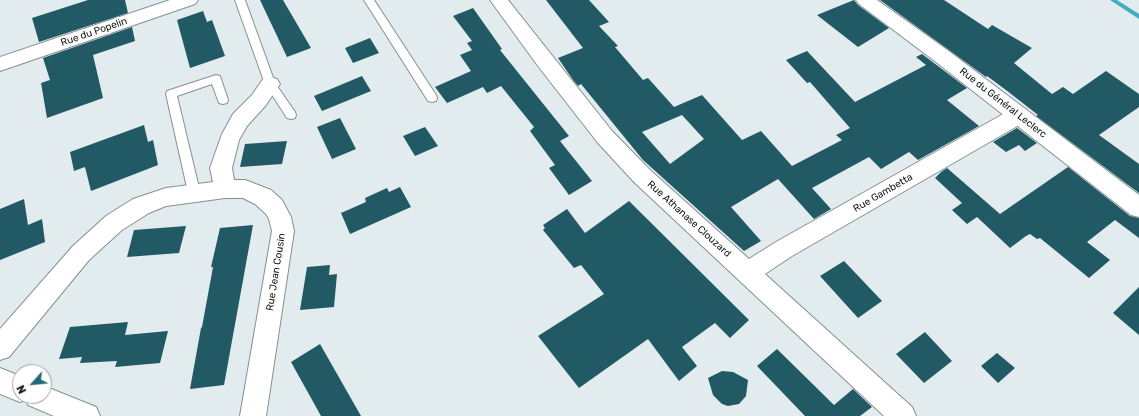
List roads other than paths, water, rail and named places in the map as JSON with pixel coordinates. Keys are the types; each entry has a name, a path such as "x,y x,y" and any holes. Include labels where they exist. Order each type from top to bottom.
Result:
{"street":[{"name":"Rue du Popelin","path":"0,64 189,0"},
{"name":"Rue Athanase Clouzard","path":"500,0 605,137 642,176 748,272 902,416"},
{"name":"Rue du Général Leclerc","path":"865,0 1139,208"},
{"path":"225,189 221,168 229,140 240,120 259,100 270,84"},
{"name":"Rue Gambetta","path":"748,272 784,249 1018,115"},
{"name":"Rue Jean Cousin","path":"0,348 81,253 114,223 141,206 166,197 194,192 245,189 263,197 274,207 280,217 283,231 253,416"},
{"path":"0,381 12,386"},
{"path":"52,402 87,416"}],"lane":[{"path":"240,0 270,84 291,115"},
{"path":"369,0 432,98"},
{"path":"194,192 171,94 216,79 223,100"}],"waterway":[{"path":"1113,0 1139,17"}]}
